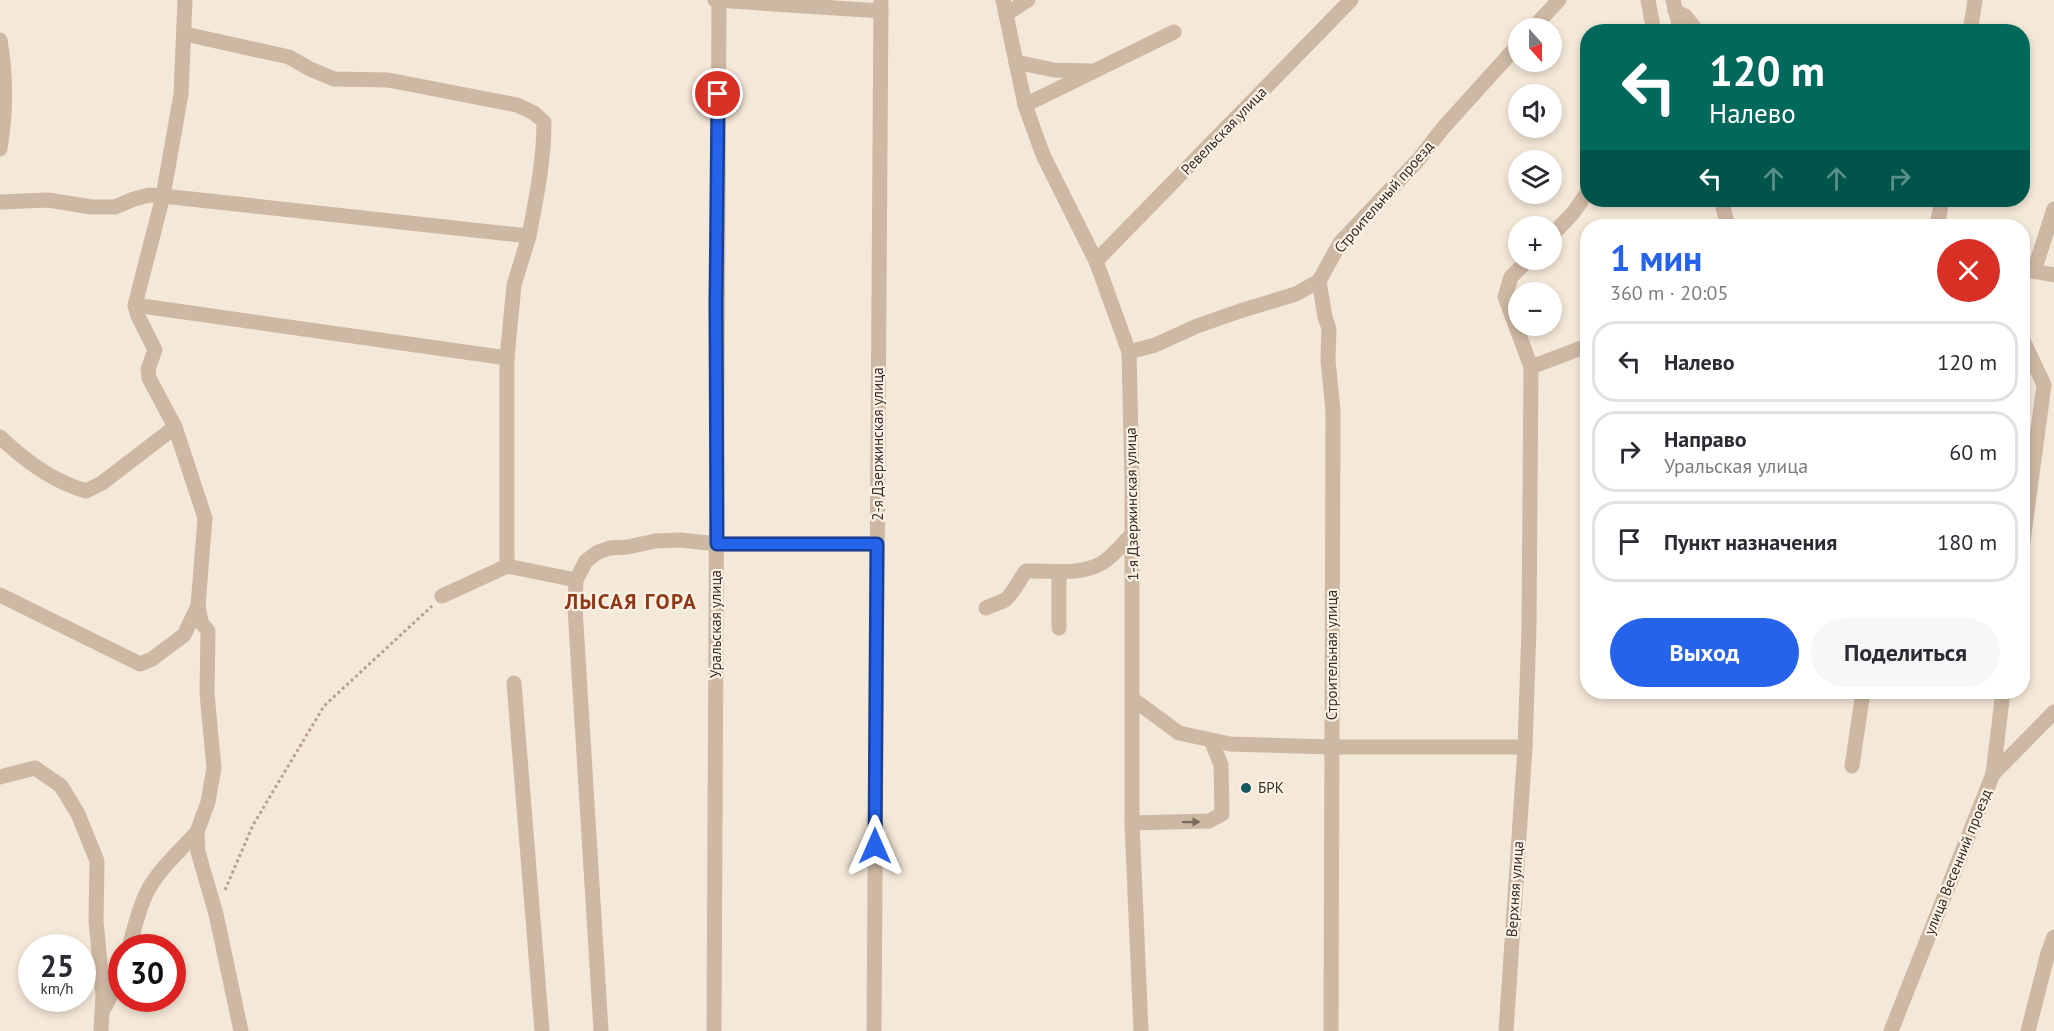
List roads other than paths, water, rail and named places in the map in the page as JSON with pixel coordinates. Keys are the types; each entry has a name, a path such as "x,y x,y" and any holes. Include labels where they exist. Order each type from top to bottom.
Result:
{"street":[{"path":"185,0 181,94 163,196 135,305 155,350 148,369 149,378 175,427 205,518 198,606 201,622 208,631 207,694 214,768 208,802 197,832 198,852 216,914 241,1031"},
{"path":"1004,7 1028,0"},
{"name":"Ревельская улица","path":"1096,261 1351,0"},
{"path":"1542,18 1559,0"},
{"path":"1648,0 1652,24"},
{"path":"1971,24 1975,0"},
{"path":"717,1 881,5"},
{"name":"Уральская улица","path":"714,1031 717,1"},
{"name":"2-я Дзержинская улица","path":"874,1031 881,5"},
{"path":"1674,5 1679,24"},
{"path":"1674,5 1692,24"},
{"name":"1-я Дзержинская улица","path":"1004,7 1025,105 1043,155 1096,261 1129,352 1134,700 1132,823 1141,1031"},
{"path":"1025,105 1174,32"},
{"path":"185,34 289,57 334,79 388,80 517,105 534,112 544,122 540,178 529,236 514,285 507,358 507,566"},
{"path":"0,40 5,67 0,149"},
{"name":"Строительный проезд","path":"1318,281 1341,243 1418,160 1443,128 1508,56"},
{"path":"1016,62 1054,70 1094,71"},
{"path":"0,202 48,200 91,207 115,207 149,195 529,236"},
{"path":"1562,224 1580,203"},
{"path":"2030,265 2054,209"},
{"path":"1518,270 1511,277 1505,297 1531,367 1580,349"},
{"path":"2030,270 2054,275"},
{"path":"1129,352 1155,345 1197,326 1296,294 1318,281"},
{"name":"Строительная улица","path":"1318,281 1329,329 1328,360 1333,411 1332,1031"},
{"path":"135,305 507,358"},
{"path":"2030,356 2043,385 2054,398"},
{"name":"Верхняя улица","path":"1506,1031 1525,747 1529,627 1531,367"},
{"path":"2030,487 2043,385"},
{"path":"0,437 21,456 70,486 86,491 102,483 175,427"},
{"path":"986,608 1004,600 1012,593 1026,571 1081,571 1102,564 1113,555 1132,532"},
{"path":"601,1031 575,608 576,580 586,561 598,552 610,548 655,541 680,540 717,544 877,544"},
{"path":"442,596 507,566 576,580"},
{"path":"1059,572 1059,628"},
{"path":"0,595 140,664 152,659 184,635 198,606"},
{"path":"514,683 542,1031"},
{"path":"1852,766 1862,699"},
{"path":"1992,774 2002,699"},
{"path":"1134,700 1179,733 1230,744 1332,747 1525,747"},
{"name":"улица Весенний проезд","path":"1891,1031 1992,774 2054,712"},
{"path":"1132,823 1209,821 1222,814 1221,765 1211,740"},
{"path":"0,777 35,768 61,786 78,814 97,861 96,921 103,994 101,1031"},
{"path":"132,934 149,889 175,855 197,832"},
{"path":"2028,1031 2054,937"},
{"path":"102,1012 108,1000"}],"place":[{"name":"БРК","path":"1246,788"}],"district":[{"name":"ЛЫСАЯ ГОРА","path":"631,602"}]}
